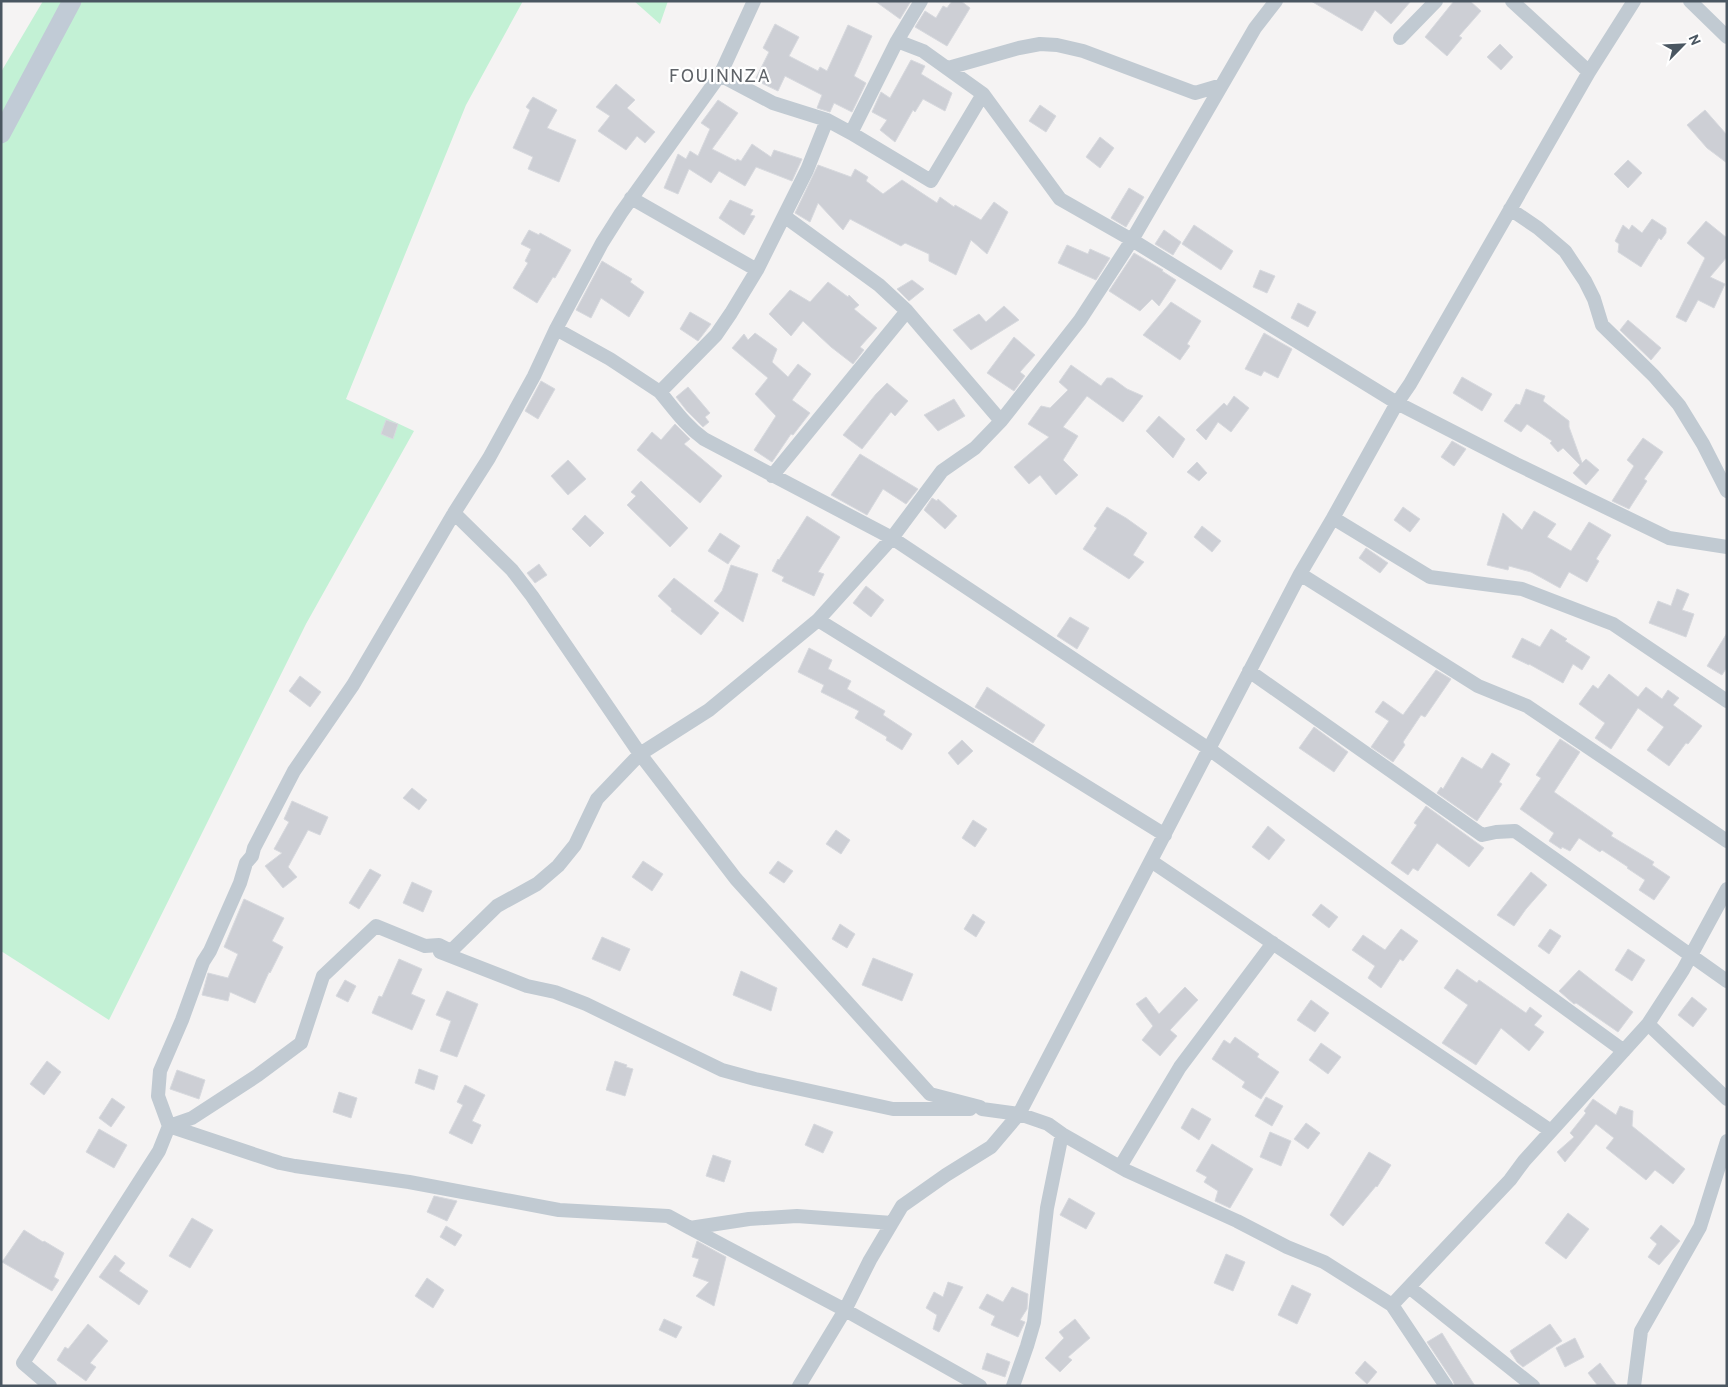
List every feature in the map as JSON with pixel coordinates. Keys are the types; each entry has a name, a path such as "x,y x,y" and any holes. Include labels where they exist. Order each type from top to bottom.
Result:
{"main road":[{"path":"1,134 72,1"}],"street":[{"path":"50,1386 23,1363 158,1151 169,1126 158,1096 160,1071 182,1020 203,962 210,951 240,883 246,863 252,856 257,840 294,771 353,685 454,513 489,458 534,376 556,329 602,243 631,198 720,75 754,1"},
{"path":"851,133 897,41 921,1"},
{"path":"425,946 439,945 450,950 497,906 536,884 558,866 575,845 597,799 640,754 709,710 818,620 892,538 942,471 975,448 1002,421 1080,320 1132,240 1255,28 1276,1"},
{"path":"1400,38 1436,1"},
{"path":"1512,1 1589,72"},
{"path":"799,1386 845,1310 902,1206 991,1147 1019,1114 1300,574 1334,518 1397,403 1410,384 1589,72 1634,1"},
{"path":"1690,1 1727,37"},
{"path":"897,41 922,51 983,94 1060,199 1132,240 1397,403 1516,464 1669,538 1727,547"},
{"path":"948,68 1040,44 1056,45 1083,51 1195,93 1222,85"},
{"path":"720,75 772,103 827,120 931,181 983,94"},
{"path":"660,392 716,335 731,313 757,270 807,170 827,120"},
{"path":"631,198 757,270"},
{"path":"1510,209 1544,232 1565,251 1585,281 1594,299 1602,325 1654,376 1679,405 1727,491"},
{"path":"784,216 879,285 908,311 1002,421"},
{"path":"772,476 908,311"},
{"path":"556,329 610,359 660,392 681,419 704,439 892,538 1209,749 1624,1051"},
{"path":"454,513 512,570 532,596 640,754 736,879 930,1094 982,1109"},
{"path":"1334,518 1430,577 1522,589 1613,624 1727,701"},
{"path":"1300,574 1478,686 1527,706 1727,841"},
{"path":"818,620 1165,835"},
{"path":"1249,671 1482,835 1515,831 1727,981"},
{"path":"1151,861 1551,1131"},
{"path":"1392,1305 1510,1180 1551,1131 1648,1024 1691,955 1727,889"},
{"path":"169,1126 192,1118 258,1075 301,1043 323,976 376,926 527,986 555,992 586,1004 722,1070 893,1109 982,1109 1019,1114 1048,1124 1120,1167 1237,1221 1287,1247 1324,1262 1392,1305 1446,1386"},
{"path":"1120,1167 1180,1067 1273,944"},
{"path":"1648,1024 1727,1098"},
{"path":"169,1126 280,1163 304,1168 409,1182 559,1210 668,1216 845,1310 980,1386"},
{"path":"1012,1386 1028,1346 1034,1322 1047,1208 1062,1134"},
{"path":"1634,1386 1640,1331 1700,1227 1727,1141"},
{"path":"690,1228 749,1219 798,1216 892,1223"},
{"path":"1409,1287 1533,1386"}],"green space":[{"path":"43,1 523,1 466,105 346,399 414,431 306,624 109,1020 1,951 1,72"},
{"path":"634,1 668,1 660,24"}],"building":[{"path":"875,1 911,1 900,19"},
{"path":"952,1 961,1 970,8 947,46 915,27 925,11 936,18 943,6 947,8"},
{"path":"1311,1 1411,1 1391,24 1375,10 1362,31"},
{"path":"1454,1 1470,1 1481,11 1459,36 1462,38 1447,56 1425,37"},
{"path":"775,24 799,37 789,56 818,71 820,67 827,71 848,25 872,36 854,76 866,83 852,112 834,103 830,112 817,108 822,95 785,76 778,91 755,80 769,52 763,48"},
{"path":"1500,44 1513,57 1501,70 1487,57"},
{"path":"911,60 925,66 921,74 952,93 945,111 923,99 915,112 913,110 895,142 880,130 887,120 872,112 881,92 890,98"},
{"path":"616,84 635,100 627,108 655,132 645,143 637,136 626,150 598,131 610,116 596,107"},
{"path":"533,97 557,110 547,128 576,140 559,182 528,169 533,157 513,148 530,110 526,107"},
{"path":"718,100 738,113 712,149 736,161 737,159 741,161 752,144 771,157 774,150 802,159 792,181 756,167 745,186 719,171 711,183 689,169 678,194 664,188 678,154 686,159 690,151 698,156 710,129 701,123"},
{"path":"1040,105 1056,116 1046,132 1029,121"},
{"path":"1705,110 1727,135 1727,163 1707,148 1687,125"},
{"path":"1100,137 1114,148 1100,168 1086,157"},
{"path":"1628,160 1642,173 1628,188 1614,174"},
{"path":"818,165 851,177 855,169 868,177 866,181 883,194 902,180 937,203 940,197 954,207 955,205 981,220 994,202 1008,212 987,254 971,240 956,275 929,261 929,254 905,243 901,246 850,219 843,230 818,203 810,222 795,213"},
{"path":"1129,188 1144,197 1126,227 1111,218"},
{"path":"730,200 753,210 750,215 755,216 744,235 719,218"},
{"path":"1652,219 1666,228 1666,233 1661,240 1659,238 1641,267 1618,252 1619,244 1615,241 1623,225 1629,230 1632,225 1642,233"},
{"path":"1706,221 1727,238 1727,257 1710,277 1725,284 1714,308 1698,300 1686,322 1676,317 1705,258 1687,243"},
{"path":"1194,225 1233,251 1221,270 1182,244"},
{"path":"529,230 539,235 540,233 571,250 555,278 553,277 537,303 513,288 528,263 525,261 531,249 521,244"},
{"path":"1164,230 1181,242 1173,255 1155,244"},
{"path":"1067,245 1088,254 1090,249 1110,258 1096,280 1058,263"},
{"path":"1134,253 1176,280 1159,306 1152,299 1140,311 1109,291"},
{"path":"602,261 632,279 630,282 644,292 629,317 601,298 591,318 576,310"},
{"path":"1260,270 1275,276 1267,293 1253,287"},
{"path":"912,280 924,289 909,301 897,289"},
{"path":"828,282 848,297 849,295 859,305 854,309 877,328 860,347 864,350 853,364 803,321 791,336 769,314 790,290 810,302"},
{"path":"1171,302 1201,321 1187,344 1190,346 1180,360 1143,335"},
{"path":"1298,303 1316,312 1308,327 1291,318"},
{"path":"1004,306 1019,320 971,350 953,330 979,314 986,322"},
{"path":"690,312 711,324 698,341 680,329"},
{"path":"1628,320 1661,348 1651,360 1620,330"},
{"path":"755,333 777,349 772,362 788,377 798,364 811,374 792,400 810,413 793,435 791,434 772,462 754,450 776,416 755,394 768,378 732,348 744,334 748,340"},
{"path":"1264,333 1292,349 1278,378 1264,371 1261,376 1245,369"},
{"path":"1014,337 1035,355 1020,372 1025,376 1014,391 987,373"},
{"path":"1071,365 1101,386 1107,378 1112,378 1127,389 1143,396 1123,422 1087,396 1063,427 1078,436 1063,460 1078,475 1056,495 1040,475 1029,484 1014,467 1049,437 1028,424 1041,406 1050,408 1068,390 1059,382"},
{"path":"1462,377 1492,394 1482,411 1453,393"},
{"path":"541,381 555,389 538,419 525,411"},
{"path":"887,383 908,401 895,416 891,412 862,449 843,435"},
{"path":"688,387 710,413 705,417 709,422 703,427 676,397"},
{"path":"1526,389 1545,396 1543,401 1569,421 1569,427 1582,463 1586,459 1599,470 1586,485 1573,473 1580,465 1563,448 1558,452 1550,443 1552,441 1527,424 1521,432 1504,421 1516,404 1520,405"},
{"path":"1234,396 1249,408 1231,432 1218,422 1206,440 1196,430 1224,403 1227,406"},
{"path":"954,399 965,416 938,431 924,415"},
{"path":"1159,416 1185,439 1173,458 1146,431"},
{"path":"386,420 398,424 393,439 381,434"},
{"path":"675,424 690,439 684,444 722,476 700,503 637,450 652,432 661,440"},
{"path":"1643,438 1663,452 1644,479 1647,481 1629,509 1612,501 1634,466 1627,460"},
{"path":"1452,441 1466,449 1454,466 1441,457"},
{"path":"860,454 918,489 906,504 883,489 867,515 831,495"},
{"path":"568,460 586,479 568,495 551,476"},
{"path":"1197,462 1207,473 1199,481 1187,472"},
{"path":"641,481 688,528 670,547 627,505 636,496 631,492"},
{"path":"932,498 937,501 938,499 957,516 945,529 924,510"},
{"path":"1107,507 1147,533 1133,555 1144,562 1129,579 1083,549 1097,528 1094,526"},
{"path":"1403,507 1420,519 1410,532 1394,520"},
{"path":"1534,511 1556,524 1547,537 1571,551 1589,522 1611,535 1596,559 1599,561 1587,582 1569,572 1560,588 1531,572 1509,566 1508,570 1487,565 1503,513 1522,530"},
{"path":"585,515 604,533 590,547 572,529"},
{"path":"807,516 840,537 818,572 824,574 814,596 782,581 784,577 772,571"},
{"path":"1202,526 1221,541 1212,552 1194,537"},
{"path":"720,533 740,546 728,564 708,551"},
{"path":"1366,548 1388,563 1380,573 1359,558"},
{"path":"539,564 547,575 535,583 527,573"},
{"path":"731,565 758,574 743,622 714,601 722,591"},
{"path":"674,578 719,613 701,635 671,611 672,609 658,596"},
{"path":"866,586 884,600 871,617 853,603"},
{"path":"1677,589 1689,594 1682,610 1694,614 1686,637 1649,623 1658,601 1671,606"},
{"path":"1070,617 1089,628 1077,649 1057,636"},
{"path":"1551,629 1567,639 1565,641 1590,657 1582,670 1573,664 1563,683 1512,657 1522,638 1540,647"},
{"path":"1727,633 1727,667 1722,675 1707,666"},
{"path":"809,648 832,660 828,669 851,681 847,689 885,711 883,715 912,734 902,750 886,740 887,737 855,718 859,711 821,692 824,685 798,672"},
{"path":"1436,670 1451,679 1425,717 1421,715 1403,742 1405,745 1393,762 1371,747 1389,721 1375,712 1383,701 1403,715"},
{"path":"1609,674 1638,697 1646,687 1662,699 1668,690 1679,698 1673,705 1702,726 1688,744 1686,743 1669,766 1647,750 1664,727 1638,708 1611,749 1595,738 1605,723 1579,704 1593,685 1598,689"},
{"path":"300,676 321,692 310,707 289,691"},
{"path":"987,687 1045,725 1033,743 975,707"},
{"path":"1314,727 1348,752 1334,772 1299,748"},
{"path":"1560,739 1580,752 1554,792 1613,833 1611,836 1654,862 1652,865 1670,877 1654,900 1639,890 1645,880 1628,867 1579,838 1570,851 1562,847 1561,849 1549,841 1554,833 1520,809 1541,778 1536,775"},
{"path":"962,740 973,751 958,765 948,753"},
{"path":"1492,753 1510,764 1499,782 1502,784 1477,821 1437,793 1441,787 1443,789 1462,757 1482,769"},
{"path":"412,788 427,800 419,810 403,798"},
{"path":"292,801 328,817 320,835 308,830 288,867 297,877 283,888 265,866 282,853 274,849 289,822 284,819"},
{"path":"1426,806 1484,848 1469,867 1437,843 1418,871 1413,868 1408,875 1391,863 1417,825 1414,823"},
{"path":"973,820 987,829 975,847 962,838"},
{"path":"1268,826 1285,840 1269,860 1252,847"},
{"path":"836,830 850,840 841,854 826,844"},
{"path":"643,861 663,874 652,891 632,877"},
{"path":"778,861 793,871 784,883 769,873"},
{"path":"370,869 381,875 359,909 349,903"},
{"path":"1531,872 1547,885 1514,926 1497,915"},
{"path":"412,882 432,891 423,912 403,903"},
{"path":"244,899 284,918 272,941 283,947 255,1003 230,992 228,1001 202,995 208,973 228,978 238,954 224,947"},
{"path":"1321,904 1338,917 1329,928 1312,915"},
{"path":"973,914 985,922 976,937 964,929"},
{"path":"840,924 855,934 847,948 832,939"},
{"path":"1401,929 1418,941 1403,961 1400,959 1381,988 1368,978 1375,966 1352,950 1363,935 1385,950"},
{"path":"1550,929 1561,936 1549,954 1538,946"},
{"path":"602,937 630,949 620,971 592,959"},
{"path":"1628,949 1645,960 1632,981 1615,970"},
{"path":"873,958 913,974 902,1001 862,985"},
{"path":"399,959 422,969 411,994 425,1000 412,1030 372,1013 379,996 382,997"},
{"path":"1457,969 1477,983 1479,980 1526,1013 1530,1007 1542,1016 1534,1025 1544,1032 1529,1051 1501,1028 1476,1065 1442,1043 1468,1005 1444,988"},
{"path":"1579,970 1633,1012 1618,1032 1576,1003 1574,1004 1559,991"},
{"path":"741,971 777,988 771,1011 733,995"},
{"path":"345,980 356,986 348,1002 336,996"},
{"path":"1185,987 1198,1000 1170,1030 1177,1036 1160,1056 1142,1040 1153,1026 1136,1004 1146,997 1159,1014"},
{"path":"447,991 478,1004 457,1057 440,1051 451,1021 436,1015"},
{"path":"1692,997 1707,1009 1693,1027 1678,1015"},
{"path":"1311,1000 1329,1013 1315,1032 1297,1020"},
{"path":"1235,1037 1259,1054 1257,1057 1279,1072 1261,1099 1242,1087 1245,1082 1212,1059 1224,1040 1230,1044"},
{"path":"1321,1043 1341,1057 1328,1074 1309,1060"},
{"path":"47,1061 61,1072 44,1095 30,1084"},
{"path":"615,1061 633,1069 625,1096 606,1090"},
{"path":"419,1069 438,1076 434,1090 415,1083"},
{"path":"177,1070 205,1080 199,1099 170,1089"},
{"path":"465,1085 485,1095 472,1121 481,1125 472,1144 449,1133 463,1105 457,1102"},
{"path":"339,1092 357,1098 351,1118 333,1112"},
{"path":"1266,1097 1283,1106 1272,1126 1255,1116"},
{"path":"112,1098 125,1107 111,1127 99,1118"},
{"path":"1593,1099 1616,1115 1620,1106 1633,1111 1632,1126 1685,1169 1673,1184 1655,1170 1646,1180 1606,1148 1614,1138 1596,1124 1565,1162 1557,1152 1574,1137 1570,1133 1586,1113 1584,1111"},
{"path":"1192,1108 1211,1119 1199,1140 1181,1128"},
{"path":"1306,1123 1320,1133 1308,1149 1294,1139"},
{"path":"814,1124 833,1132 823,1153 805,1145"},
{"path":"99,1129 127,1145 114,1168 86,1152"},
{"path":"1270,1132 1291,1141 1281,1166 1260,1157"},
{"path":"1212,1144 1253,1169 1230,1208 1215,1201 1218,1191 1204,1182 1207,1177 1196,1171"},
{"path":"1369,1152 1391,1165 1377,1187 1343,1226 1330,1215"},
{"path":"713,1155 731,1161 724,1182 706,1176"},
{"path":"434,1196 457,1201 447,1221 427,1212"},
{"path":"1069,1198 1095,1213 1086,1229 1060,1215"},
{"path":"1568,1213 1589,1229 1566,1259 1545,1243"},
{"path":"192,1218 213,1230 190,1268 169,1256"},
{"path":"1661,1225 1680,1241 1659,1265 1648,1257 1657,1244 1650,1238"},
{"path":"446,1226 462,1235 455,1246 440,1237"},
{"path":"24,1230 64,1253 54,1277 59,1280 52,1291 2,1262"},
{"path":"697,1241 726,1257 714,1306 696,1296 709,1282 693,1276 699,1259 692,1257"},
{"path":"1226,1254 1245,1262 1233,1291 1214,1283"},
{"path":"115,1255 125,1263 119,1271 148,1291 139,1305 99,1277"},
{"path":"427,1278 444,1290 433,1308 415,1296"},
{"path":"948,1282 963,1287 939,1332 933,1329 937,1315 926,1308 934,1292 943,1297"},
{"path":"1292,1285 1311,1294 1297,1324 1278,1315"},
{"path":"1012,1287 1028,1294 1027,1309 1020,1320 1025,1322 1018,1337 991,1325 995,1316 979,1308 987,1294 1003,1302"},
{"path":"664,1319 682,1327 676,1338 659,1330"},
{"path":"1075,1319 1090,1338 1068,1357 1072,1360 1060,1372 1045,1358 1064,1338 1059,1332"},
{"path":"88,1324 108,1341 90,1363 96,1367 86,1381 57,1360 65,1347 68,1349"},
{"path":"1550,1324 1562,1341 1523,1367 1517,1362 1510,1351"},
{"path":"1442,1333 1475,1386 1455,1386 1427,1342"},
{"path":"1575,1338 1584,1357 1565,1367 1556,1348"},
{"path":"987,1353 1010,1362 1005,1377 982,1369"},
{"path":"1365,1361 1377,1372 1367,1384 1355,1373"},
{"path":"1600,1363 1617,1386 1598,1386 1588,1373"}],"district":[{"name":"FOUINNZA","path":"720,75"}]}
